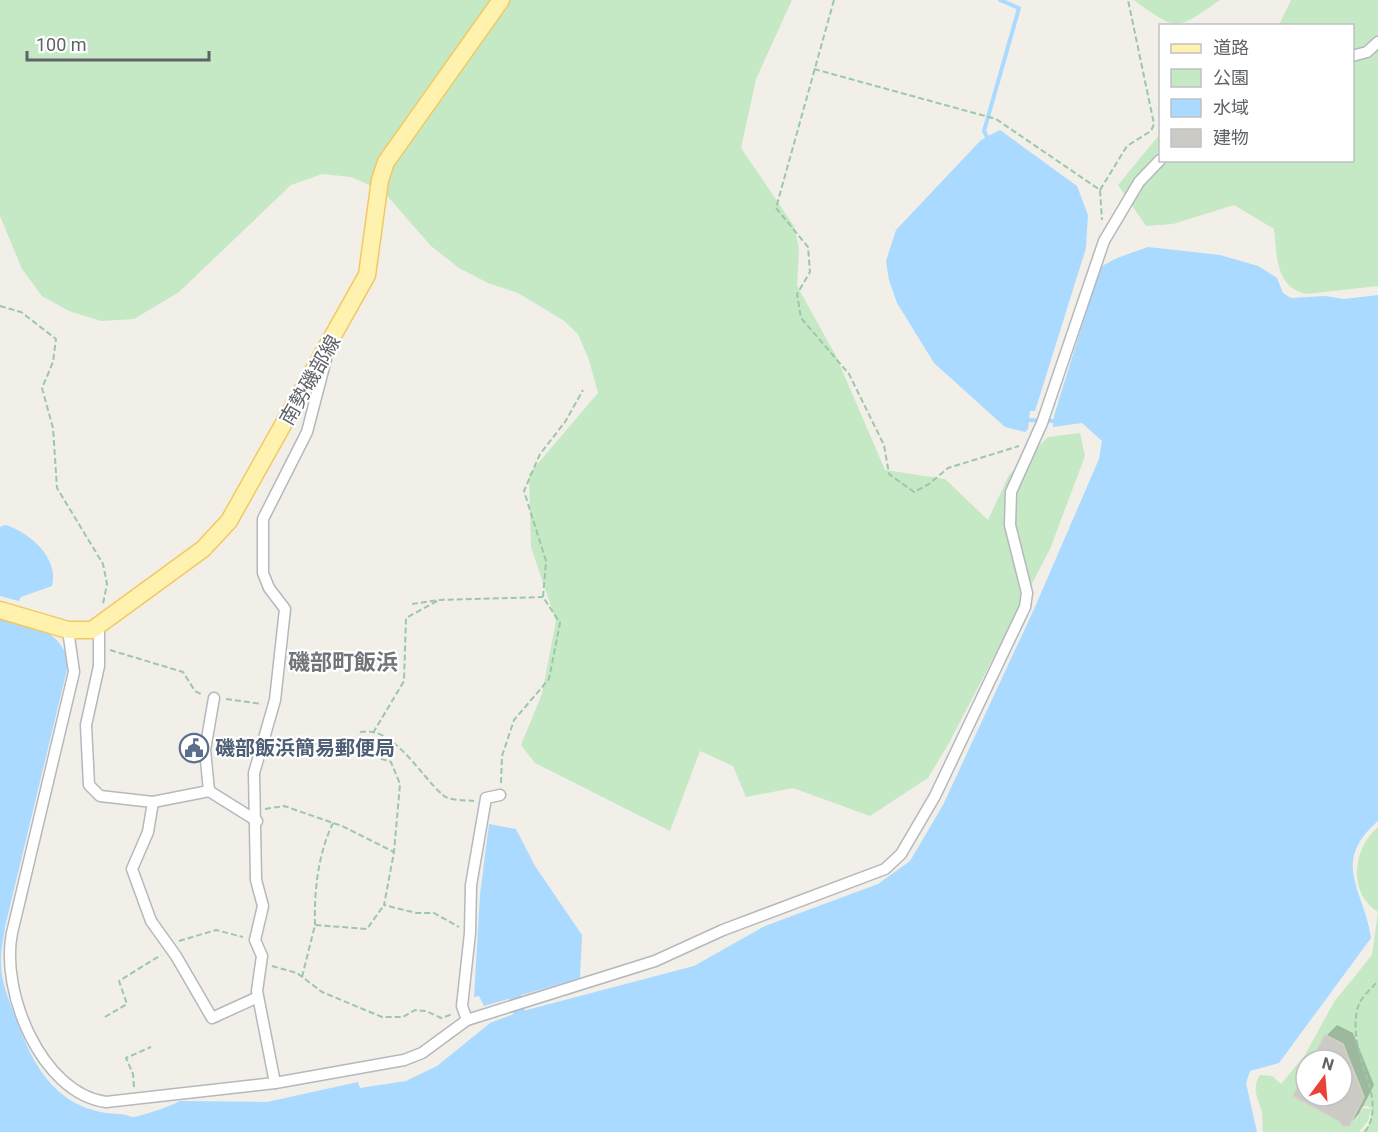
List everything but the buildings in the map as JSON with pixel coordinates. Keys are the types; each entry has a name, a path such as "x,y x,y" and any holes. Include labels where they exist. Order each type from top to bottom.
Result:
{"main road":[{"name":"南勢磯部線","path":"99,627 203,549 230,521 368,275 380,180 386,162 501,0"},
{"path":"0,610 68,630 92,630 99,627"}],"street":[{"path":"1354,56 1367,52 1378,42"},
{"path":"68,630 74,672 9,944 10,968 17,1002 34,1044 50,1069 76,1092 96,1100 275,1083 414,1058 467,1020 655,961 723,930 885,869 901,854 935,796 1025,607 1027,593 1015,555 1009,511 1011,492 1042,423 1108,234 1139,182 1159,162"},
{"path":"275,1083 258,997 262,956 255,940 263,906 256,880 257,815 254,773 274,706 285,609 269,588 263,573 263,519 307,432 329,347"},
{"path":"99,627 99,666 86,726 89,785 100,796 153,802 209,791 257,815"},
{"path":"209,791 205,750 214,698"},
{"path":"467,1020 462,1006 471,933 471,885 486,798 500,795"},
{"path":"153,802 148,831 132,869 151,921 170,947 212,1018 258,997"}],"path":[{"path":"834,0 776,208 808,247 810,272 796,294 801,318 849,374 884,445 889,474 914,492 948,468 1014,445 1029,448"},
{"path":"1108,234 1102,219 1100,189 1127,146 1152,131 1154,124 1128,0"},
{"path":"814,69 996,119 1100,189"},
{"path":"0,306 21,312 56,339 53,362 42,388 53,428 57,488 103,564 106,584 99,627"},
{"path":"500,795 502,756 514,720 549,680 560,623 543,597 546,561 524,491 540,454 565,422 583,390"},
{"path":"412,604 439,600 543,597"},
{"path":"373,733 404,681 406,618 439,600"},
{"path":"99,647 183,672 195,691 214,698 274,706"},
{"path":"355,750 361,732 368,730 397,744 444,797 474,801 486,798"},
{"path":"266,736 355,750 391,762 400,784 394,852 384,906 367,929 315,925"},
{"path":"257,815 285,806 333,823 394,852"},
{"path":"302,976 315,925 315,897 325,839 333,823"},
{"path":"384,906 416,913 434,913 471,933"},
{"path":"105,1017 127,1004 119,981 170,947 216,930 255,940"},
{"path":"261,963 302,976 322,992 382,1017 403,1017 415,1010 426,1011 441,1018 449,1017 462,1006"},
{"path":"1365,1132 1370,1127 1377,1110 1374,1094 1364,1070 1356,1024 1358,1005 1378,981"},
{"path":"135,1098 133,1074 126,1058 151,1047"}],"green space":[{"path":"0,0 792,0 756,79 741,148 794,226 799,248 797,286 836,356 885,470 945,479 988,520 1009,475 1048,437 1080,433 1085,456 1050,549 949,743 928,778 870,816 793,788 746,797 733,766 700,751 670,831 535,763 521,745 542,694 556,621 531,547 529,474 598,393 589,360 578,334 563,320 518,293 488,283 459,268 431,246 383,191 351,177 322,174 291,185 179,292 134,319 101,321 69,311 42,296 22,269 0,216"},
{"path":"1134,0 1220,0 1194,17 1177,24 1160,18"},
{"path":"1291,0 1378,0 1378,286 1306,294 1296,290 1283,277 1277,259 1274,229 1234,205 1173,224 1146,226 1118,185 1159,135 1159,162 1354,162 1354,24 1279,24"},
{"path":"1378,827 1378,912 1361,894 1358,882 1359,858 1370,836"},
{"path":"1378,912 1378,1132 1362,1132 1370,1123 1372,1109 1367,1106 1362,1107 1354,1124 1363,1108 1371,1109 1368,1121 1359,1132 1263,1132 1262,1112 1256,1089 1260,1075 1272,1076 1281,1084 1294,1068 1294,1108 1354,1108 1354,1048 1309,1048 1334,1002 1372,955"}],"water":[{"path":"1000,130 1077,186 1088,215 1086,248 1035,411 1030,411 1028,429 1025,432 1005,427 934,363 897,303 889,280 886,261 896,230 981,140"},
{"path":"1148,247 1220,255 1258,266 1277,278 1283,293 1291,298 1325,296 1344,299 1378,295 1378,821 1364,836 1356,850 1353,864 1357,891 1371,938 1279,1063 1250,1071 1246,1083 1257,1132 0,1132 0,617 33,626 50,635 58,641 69,661 5,927 1,955 5,988 22,1035 40,1070 51,1084 80,1105 98,1111 134,1117 180,1101 267,1102 358,1082 360,1088 406,1081 437,1066 490,1023 519,1012 694,966 765,926 878,884 910,861 943,805 1035,607 1099,459 1102,441 1082,423 1053,427 1054,416 1100,267"},
{"path":"5,525 23,533 40,547 47,556 53,576 52,586 21,597 19,601 0,596 0,527"},
{"path":"489,824 516,829 535,866 582,935 580,978 484,1006 479,996 474,997 480,895"}],"waterway":[{"path":"989,141 984,131 1019,8 1000,0"},
{"path":"1027,420 1053,421"},
{"path":"515,997 519,1012"}],"place":[{"name":"磯部飯浜簡易郵便局","path":"194,748"}],"district":[{"name":"磯部町飯浜","path":"343,662"}]}
